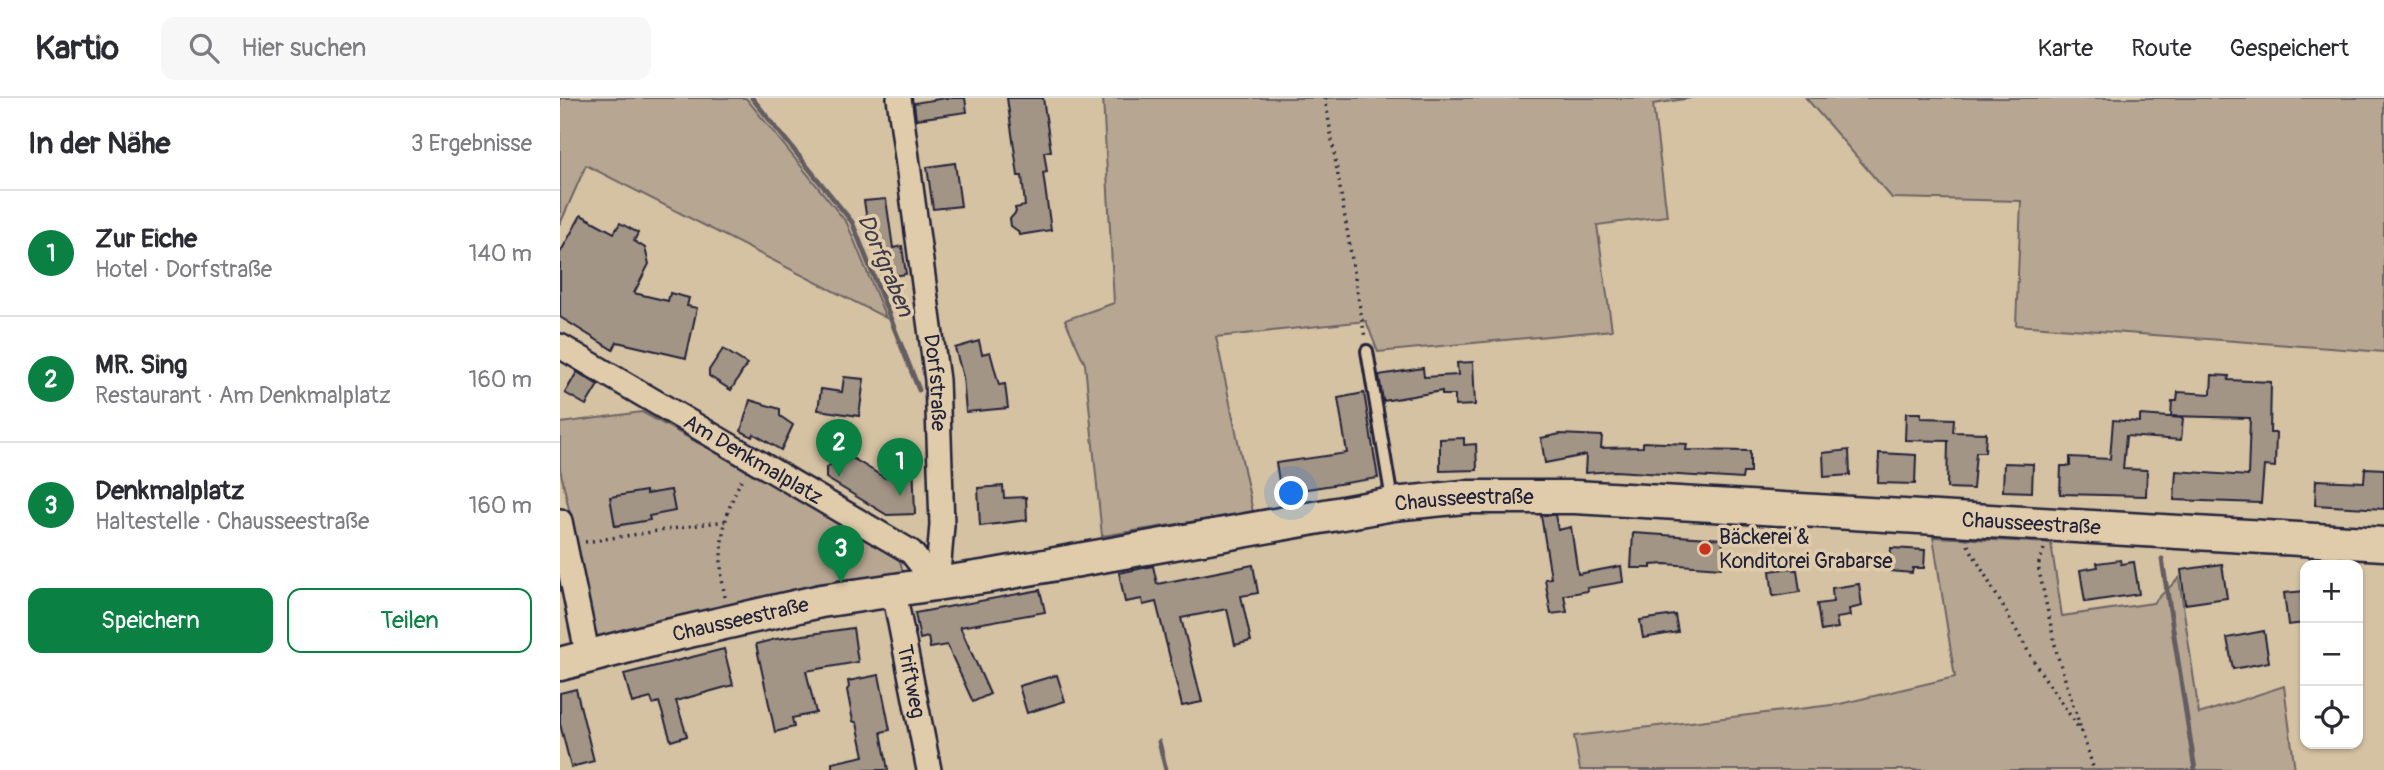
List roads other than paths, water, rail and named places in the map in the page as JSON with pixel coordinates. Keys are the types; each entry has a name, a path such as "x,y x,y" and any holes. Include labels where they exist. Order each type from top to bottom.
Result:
{"main road":[{"name":"Chausseestraße","path":"574,660 811,604 937,585 1393,504 1464,497 1575,497 2384,544"}],"street":[{"name":"Dorfstraße","path":"899,98 937,380 942,525 937,585"},
{"name":"Am Denkmalplatz","path":"560,346 911,552 937,585"},
{"path":"560,521 565,545 574,660"},
{"name":"Triftweg","path":"894,592 929,770"}],"lane":[{"path":"1367,351 1393,504"}],"waterway":[{"name":"Dorfgraben","path":"752,98 852,222 919,390"},
{"path":"2162,559 2195,770"},
{"name":"Dorfgraben","path":"1159,742 1166,770"}],"place":[{"name":"MR. Sing","path":"839,477"},
{"name":"Zur Eiche","path":"900,496"},
{"name":"Bäckerei & Konditorei Grabarse","path":"1705,549"},
{"name":"Denkmalplatz","path":"841,583"}]}
